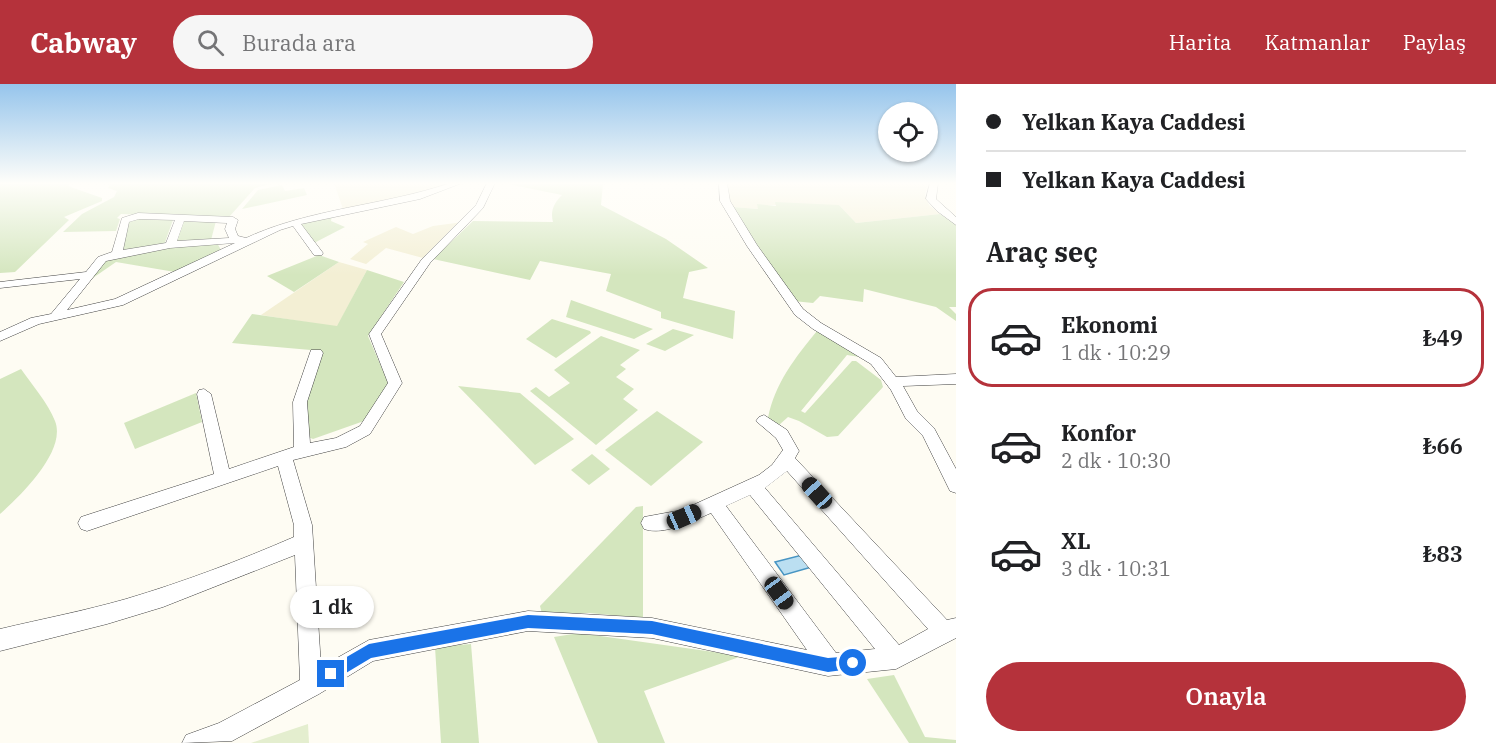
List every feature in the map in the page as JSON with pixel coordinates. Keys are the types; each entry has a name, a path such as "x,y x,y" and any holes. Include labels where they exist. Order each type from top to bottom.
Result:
{"street":[{"path":"0,337 35,321 119,302 242,241 295,222 335,214"},
{"path":"87,523 293,454 340,443 365,430 395,383 375,334 416,274 474,214"},
{"path":"733,214 790,302 817,326 876,361 892,382 911,415 929,432 956,486"},
{"path":"117,254 125,220 138,216 233,220 230,229 234,238 242,241"},
{"path":"170,245 180,219"},
{"path":"295,222 318,253"},
{"path":"56,315 102,260 117,254 170,245 242,241"},
{"path":"0,285 90,275"},
{"path":"311,686 303,525 293,454 300,402 316,353"},
{"path":"892,382 956,379"},
{"path":"204,394 224,477"},
{"path":"650,523 684,517 765,480 778,470 791,451 782,434 764,421"},
{"path":"194,743 224,733 311,686 369,651 528,621 652,628 831,665 896,658 950,630 785,458"},
{"path":"753,486 896,658"},
{"path":"714,504 831,665"},
{"path":"0,640 161,598 243,569 304,542"}],"shaded area":[{"path":"847,214 940,214 856,223"},
{"path":"463,222 423,258 386,248 366,264 350,259 368,244 363,242 396,227 413,234 433,226"},
{"path":"339,262 367,270 337,327 261,315"}],"green space":[{"path":"0,214 72,214 64,217 69,220 15,272 0,273"},
{"path":"82,214 232,214 224,218 121,214 117,218 120,219 116,231 63,232"},
{"path":"552,214 618,214 666,239 708,268 689,272 683,298 735,311 733,339 661,318 661,312 606,291 611,274 540,261 530,280 433,259 473,221 553,222"},
{"path":"737,214 847,214 856,223 940,214 956,223 956,307 949,307 956,314 956,321 936,307 864,289 863,302 820,296 813,303 793,301"},
{"path":"332,216 331,221 345,227 314,243 299,223"},
{"path":"138,218 173,220 164,245 121,252 128,221"},
{"path":"183,221 216,221 211,240 173,244"},
{"path":"217,243 221,250 175,272 116,262 87,282 106,260 168,247"},
{"path":"319,255 339,262 294,292 267,276"},
{"path":"367,270 404,282 368,336 389,385 364,421 313,439 308,437 306,403 322,351 232,343 252,314 337,326"},
{"path":"571,300 653,329 634,339 566,317"},
{"path":"552,319 591,333 556,358 526,339"},
{"path":"673,329 694,335 665,351 646,344"},
{"path":"817,331 860,357 847,355 801,411 805,413 852,361 856,361 881,380 883,387 838,436 827,437 788,417 779,425 768,418 781,382"},
{"path":"601,336 640,350 620,365 626,369 616,377 634,389 623,399 638,410 596,445 530,391 536,387 549,397 570,383 554,370"},
{"path":"21,369 48,408 55,421 57,433 54,446 40,472 0,514 0,379"},
{"path":"458,386 520,393 574,439 535,465"},
{"path":"196,393 202,422 135,449 124,423"},
{"path":"657,411 703,442 651,486 605,450"},
{"path":"592,454 610,469 589,485 571,470"},
{"path":"643,506 643,618 589,613 542,614 540,606 636,507"},
{"path":"579,633 742,656 644,691 665,743 598,743 554,637"},
{"path":"471,644 479,743 441,743 435,647"},
{"path":"894,675 925,737 956,740 956,743 909,743 867,679"},
{"path":"308,724 309,743 251,743"}],"water":[{"path":"806,554 815,566 784,575 775,562"}],"route":[{"path":"331,674 369,651 528,621 652,628 828,665 853,663"}]}
